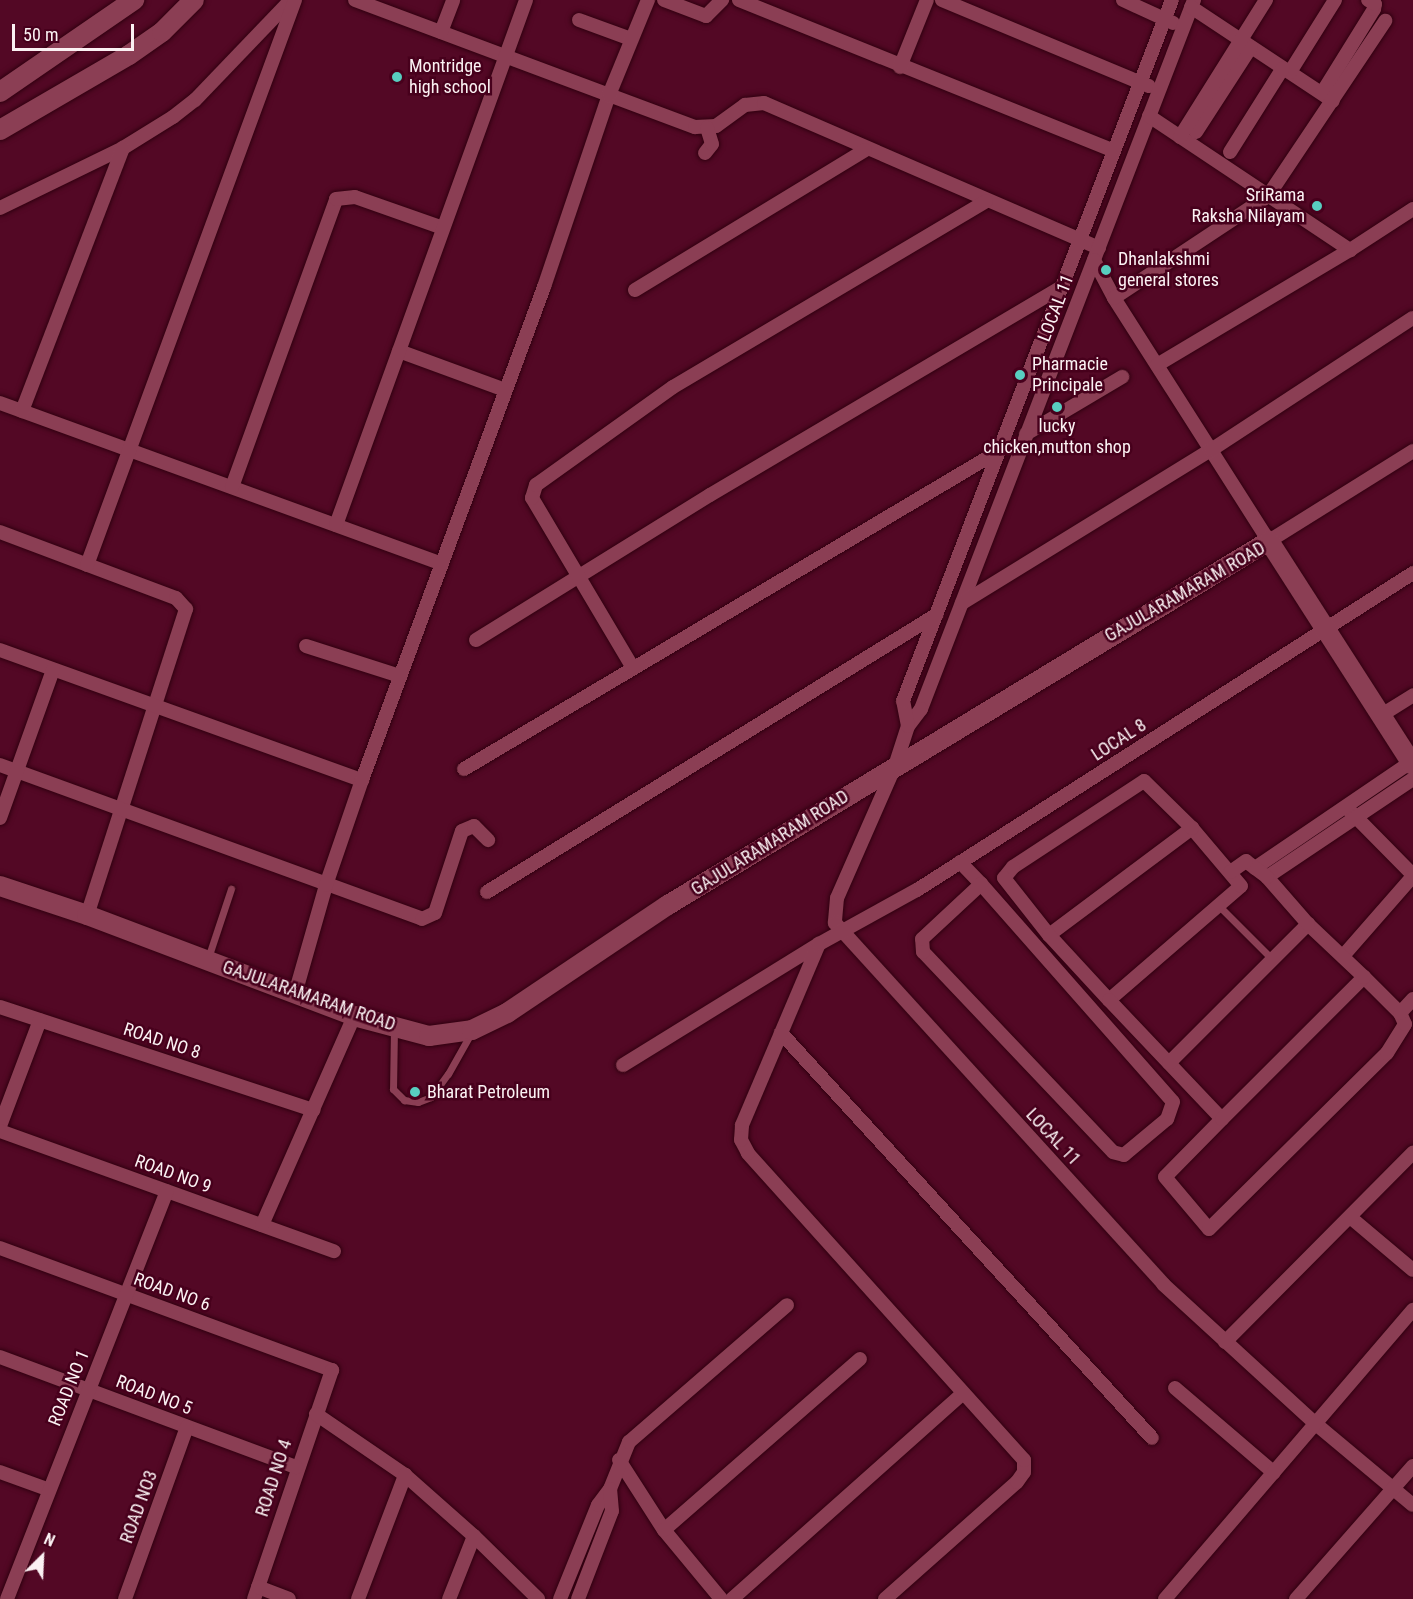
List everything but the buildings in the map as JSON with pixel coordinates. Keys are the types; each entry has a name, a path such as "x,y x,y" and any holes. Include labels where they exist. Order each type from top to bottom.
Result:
{"main road":[{"path":"0,93 134,0"},
{"path":"0,130 129,55 162,32 194,0"},
{"name":"GAJULARAMARAM ROAD","path":"0,886 87,915 354,1016 429,1036 472,1030 507,1013 668,905 1269,540 1328,628 1412,769"}],"street":[{"path":"0,208 123,148 195,100 293,0"},
{"path":"87,565 293,0"},
{"path":"355,0 707,128 716,126 753,101 1080,240 1096,254 1114,298 1269,540 1413,451"},
{"path":"441,32 453,0"},
{"path":"336,525 526,0"},
{"path":"295,994 326,885 362,780 505,390 609,94 648,0"},
{"path":"664,0 706,16 722,0"},
{"path":"739,0 1114,151"},
{"path":"900,66 927,0"},
{"path":"942,0 1159,90"},
{"path":"1123,0 1183,27"},
{"name":"LOCAL 11","path":"908,726 903,701 1172,0"},
{"path":"1196,132 1246,43 1266,0"},
{"path":"1230,153 1335,0"},
{"path":"1114,298 1268,196 1327,97 1374,9 1375,4 1368,0"},
{"path":"1192,4 1327,97"},
{"name":"LOCAL 11","path":"1192,4 921,709 908,726 895,766 837,898 835,923 1163,1284 1316,1424 1413,1505"},
{"path":"579,20 631,39"},
{"path":"1327,97 1385,21"},
{"path":"1180,137 1246,43"},
{"path":"1149,116 1350,250"},
{"path":"705,153 712,144 707,128"},
{"path":"22,411 123,148"},
{"path":"635,290 864,150"},
{"path":"231,487 336,199 355,197 443,228"},
{"path":"633,668 532,498 542,479 673,387 986,201"},
{"path":"1157,365 1350,250 1413,209"},
{"path":"476,640 710,495 1062,287"},
{"path":"962,603 1211,450 1413,318"},
{"path":"399,351 505,390"},
{"path":"1026,434 1122,377"},
{"path":"1021,396 1039,402"},
{"path":"0,403 442,564"},
{"path":"464,769 999,451"},
{"path":"0,532 176,598 186,609 158,707 87,915"},
{"path":"956,565 975,571"},
{"name":"LOCAL 8","path":"623,1065 819,944 842,933 960,862 1413,573"},
{"path":"488,892 936,615"},
{"path":"306,646 400,676"},
{"path":"0,650 362,780"},
{"path":"0,818 53,670"},
{"path":"1380,716 1413,695"},
{"path":"0,765 422,919 429,918 435,912 462,831 474,826 488,840"},
{"path":"1267,877 1350,812 1412,769"},
{"path":"1109,1000 1220,907 1241,886 1154,786 1144,781 1138,782 1007,871 1006,885 1049,935 1109,1000 1222,1119"},
{"path":"1255,868 1350,812"},
{"path":"1343,956 1413,875 1350,812"},
{"path":"1049,935 1192,828"},
{"path":"1230,872 1246,861 1267,877 1308,924 1343,956 1364,977 1400,1013 1405,1024 1387,1053 1209,1229 1165,1177 1364,977"},
{"path":"960,862 981,884 1173,1102 1167,1119 1124,1155 1113,1152 923,952 922,939 981,884"},
{"path":"1169,1062 1308,924"},
{"path":"819,944 742,1125 741,1140 748,1153 962,1394 1024,1460 1024,1472 885,1599"},
{"path":"1400,1013 1413,999"},
{"name":"ROAD NO 8","path":"0,1006 313,1110"},
{"path":"262,1226 354,1016"},
{"path":"0,1126 40,1020"},
{"path":"781,1033 1152,1438"},
{"name":"ROAD NO 9","path":"0,1131 334,1251"},
{"path":"1225,1342 1413,1153"},
{"name":"ROAD NO 1","path":"7,1599 47,1489 167,1191"},
{"path":"1350,1217 1413,1270"},
{"name":"ROAD NO 6","path":"0,1248 332,1370"},
{"path":"560,1599 598,1504 609,1489 629,1442 787,1305"},
{"path":"1165,1599 1413,1310"},
{"name":"ROAD NO 5","path":"0,1357 296,1467"},
{"path":"664,1530 860,1359"},
{"name":"ROAD NO 4","path":"256,1593 296,1467 332,1370"},
{"path":"1175,1388 1274,1473"},
{"path":"732,1599 962,1394"},
{"path":"316,1413 405,1475 474,1536 538,1599"},
{"name":"ROAD NO3","path":"125,1599 187,1427"},
{"path":"620,1460 664,1530 721,1599"},
{"path":"1296,1599 1413,1466"},
{"path":"0,1472 47,1489"},
{"path":"358,1599 405,1475"},
{"path":"578,1599 612,1511 609,1489"},
{"path":"449,1599 474,1536"},
{"path":"256,1593 288,1599"}],"lane":[{"path":"207,960 231,889"},
{"path":"1220,907 1273,960"},
{"path":"394,1027 393,1089 404,1100 418,1102 431,1097 448,1074 472,1030"}],"place":[{"name":"Montridge high school","path":"397,77"},
{"name":"SriRama Raksha Nilayam","path":"1317,206"},
{"name":"Dhanlakshmi general stores","path":"1106,270"},
{"name":"Pharmacie Principale","path":"1020,375"},
{"name":"lucky chicken,mutton shop","path":"1057,407"},
{"name":"Bharat Petroleum","path":"415,1092"}]}
